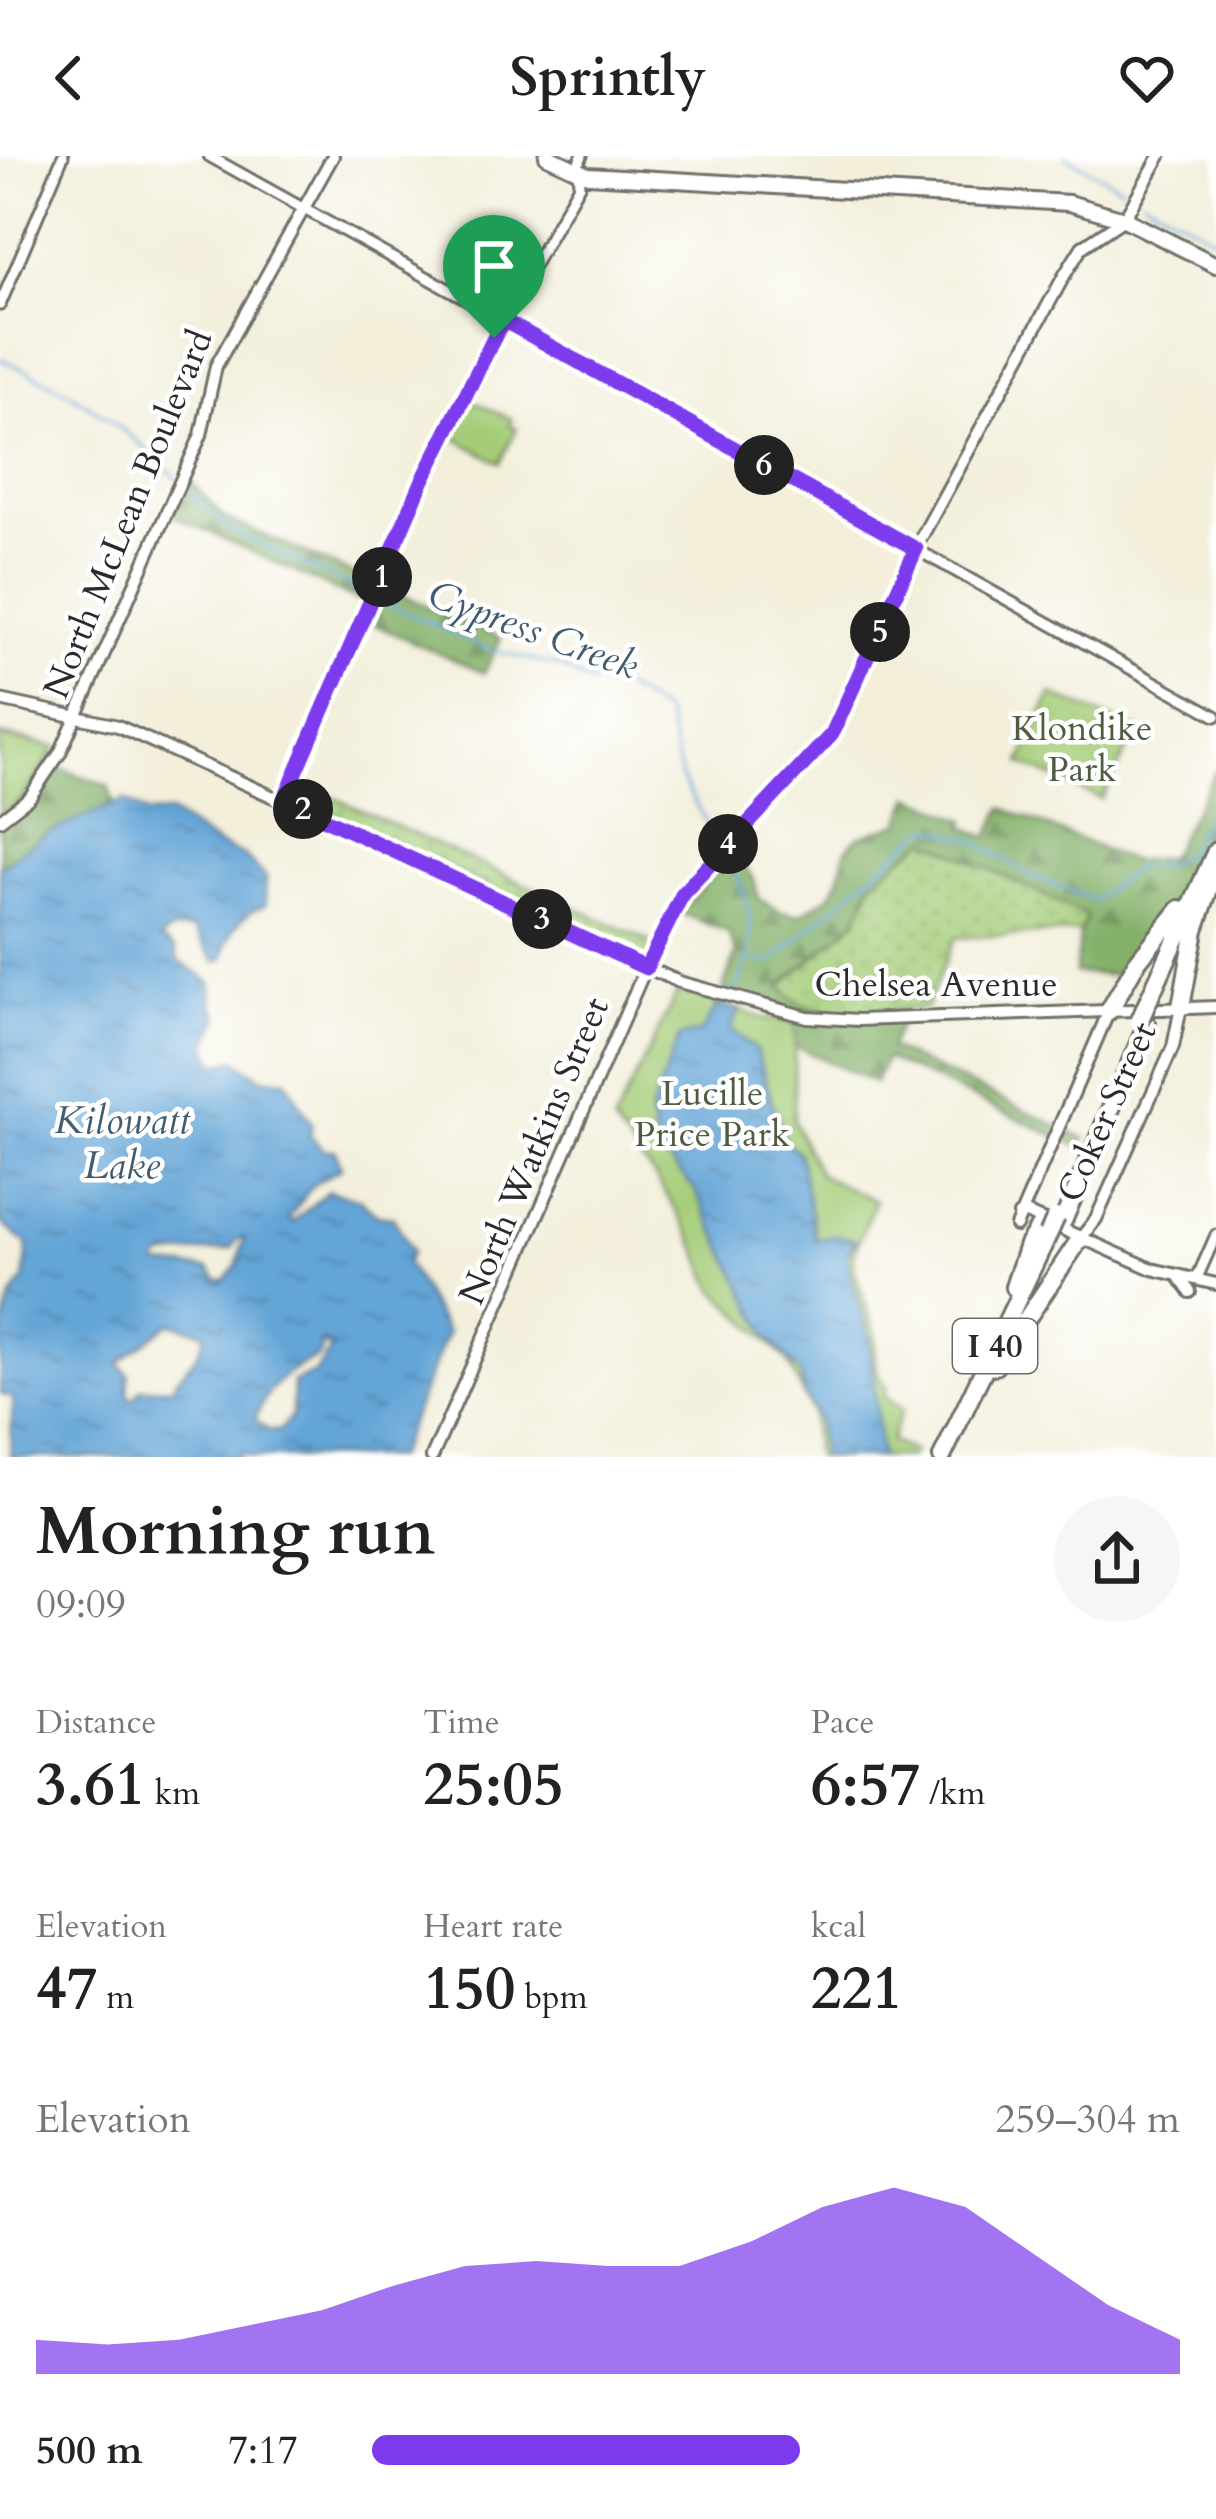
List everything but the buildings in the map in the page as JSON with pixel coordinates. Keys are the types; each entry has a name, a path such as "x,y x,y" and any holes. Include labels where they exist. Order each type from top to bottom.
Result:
{"highway":[{"name":"I 40","path":"1153,1000 1197,891 1214,864"},
{"name":"I 40","path":"952,1457 994,1358 1038,1222 1143,1023 1214,864"},
{"path":"1181,1007 1195,930 1214,864"},
{"path":"1108,1012 1136,962 1197,891"},
{"path":"994,1358 1085,1241"},
{"name":"I 40","path":"942,1457 994,1358"}],"main road":[{"name":"North McLean Boulevard","path":"0,820 30,797 50,772 201,435 216,366 333,156"},
{"path":"534,156 578,176 1088,206 1216,265"},
{"path":"547,156 578,176"},
{"name":"North Watkins Street","path":"432,1457 676,905 832,734 916,549 1082,247 1124,219 1160,156"},
{"name":"Chelsea Avenue","path":"0,700 118,726 646,968 751,1004 807,1017 859,1020 1216,1007"},
{"name":"Coker Street","path":"1085,1241 1173,1047 1181,1007"},
{"path":"1108,1012 1038,1222 1179,1276 1200,1272 1216,1282"},
{"path":"1179,1276 1190,1292"}],"street":[{"path":"0,304 63,156"},
{"path":"209,156 1216,716"},
{"path":"284,800 422,482 503,320 567,207 582,156"},
{"path":"1200,1272 1216,1235"}],"green space":[{"path":"470,400 512,419 510,425 517,428 500,463 453,437"},
{"path":"188,478 224,518 501,638 484,673 366,621 371,607 174,516"},
{"name":"Klondike Park","path":"1051,694 1138,730 1101,799 1021,763"},
{"path":"0,735 56,747 49,764 108,786 114,804 44,835 0,867"},
{"path":"0,737 56,747 22,799 0,815"},
{"path":"1216,770 1216,839 1196,883 1121,976 1075,973 1087,916 926,839 873,881 857,920 780,986 791,998 821,1011 905,1010 890,1048 1085,1138 1082,1148 886,1058 875,1083 784,1041 794,1021 723,988 736,954 728,932 680,913 733,853 753,877 759,899 782,912 800,915 829,896 846,850 856,838 900,823 911,796 966,820 964,826 988,838 1003,808 1130,861 1168,858"},
{"path":"298,781 651,942 644,960 293,795"},
{"path":"926,839 1088,916 1080,932 955,938 926,1008 848,1014 793,999 780,987 857,920 873,881"},
{"name":"Lucille Price Park","path":"679,989 765,1019 795,1022 794,1122 819,1174 875,1201 853,1265 875,1332 884,1397 902,1410 890,1441 913,1452 910,1457 815,1457 811,1412 787,1360 714,1289 691,1235 656,1178 613,1123"}],"water":[{"name":"Kilowatt Lake","path":"124,800 148,814 170,813 216,844 244,856 266,877 265,905 236,926 223,959 215,961 193,929 172,930 160,939 175,949 178,960 211,982 213,1005 220,1016 207,1045 215,1064 236,1060 261,1078 286,1080 312,1124 310,1136 325,1150 335,1150 341,1168 313,1185 289,1218 292,1223 328,1191 359,1199 377,1215 393,1217 412,1252 406,1262 447,1333 396,1457 250,1457 241,1452 240,1457 10,1457 13,1399 0,1393 1,1347 10,1302 24,1281 28,1245 0,1222 0,867 44,835","holes":["245,1237 237,1266 225,1280 218,1280 209,1269 158,1265 166,1256 231,1249","170,1323 203,1332 205,1337 171,1387 141,1389 136,1397 128,1397 129,1375 119,1363","323,1344 332,1348 315,1373 293,1382 292,1416 279,1431 268,1430 255,1420 279,1381 318,1357"]},
{"name":"Lucille Price Park","path":"718,1004 740,1009 730,1029 756,1050 784,1140 799,1153 816,1240 836,1235 856,1240 847,1253 848,1266 870,1339 880,1457 821,1457 818,1422 802,1390 801,1374 768,1337 694,1188 663,1154 653,1131 650,1113 679,1037 701,1032"}],"waterway":[{"path":"1066,156 1121,187"},
{"path":"1143,199 1216,238"},
{"path":"0,359 94,409 176,478"},
{"path":"182,485 228,529 369,595"},
{"name":"Cypress Creek","path":"377,599 489,650 559,666 587,682 613,681 666,714 681,778 719,845"},
{"path":"750,962 771,962 927,827 972,839 1029,875 1094,900 1137,867 1166,865 1187,854 1216,799"},
{"name":"Cypress Creek","path":"724,853 742,888 750,920 748,954 736,991"}],"route":[{"path":"503,320 916,549 832,734 683,893 646,968 284,800 422,482 494,338 503,320"}]}
